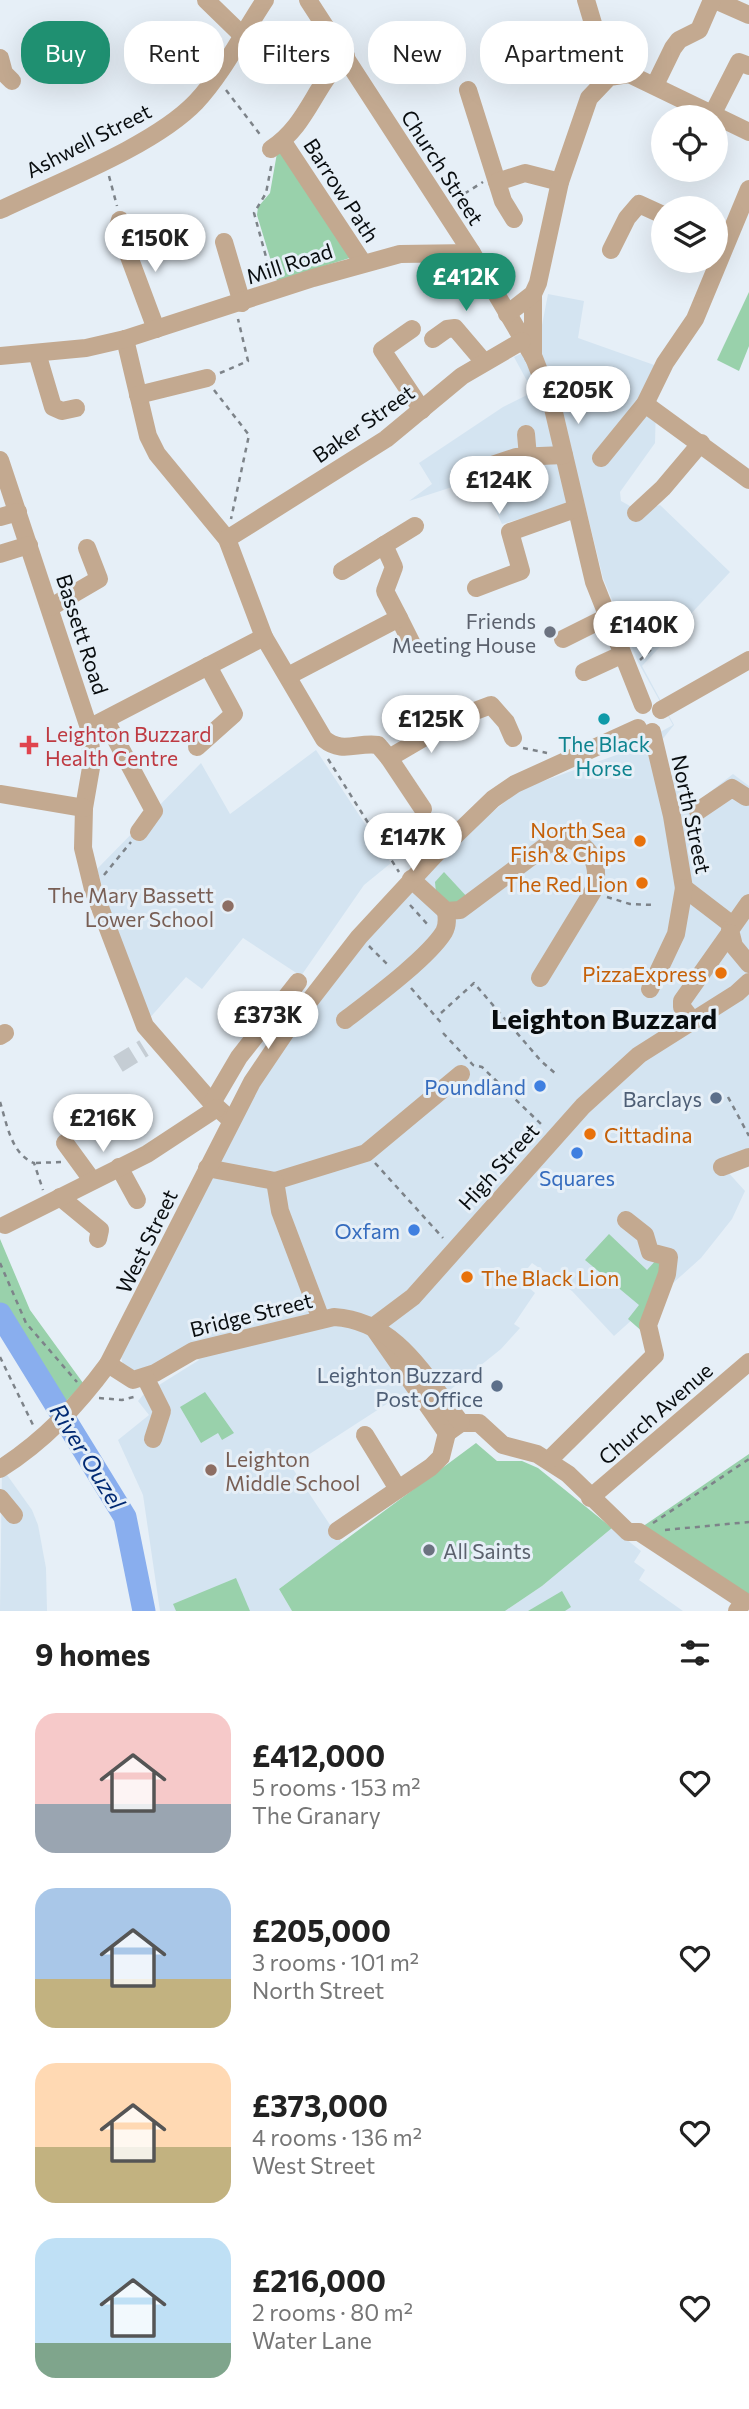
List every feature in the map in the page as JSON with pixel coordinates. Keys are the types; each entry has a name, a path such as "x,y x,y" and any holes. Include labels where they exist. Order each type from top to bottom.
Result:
{"street":[{"path":"205,0 238,31"},
{"name":"Ashwell Street","path":"251,21 265,0"},
{"name":"Church Street","path":"308,0 322,21"},
{"path":"586,0 592,21"},
{"path":"655,85 673,48 680,40 699,30 714,0 749,15"},
{"name":"Ashwell Street","path":"224,63 238,41"},
{"path":"0,58 4,72 12,81"},
{"path":"717,105 739,62 749,66"},
{"name":"Church Street","path":"354,69 471,253"},
{"path":"648,82 696,105"},
{"name":"Ashwell Street","path":"0,210 150,137 196,102 210,84"},
{"path":"277,145 298,127 324,84"},
{"path":"534,358 533,294 550,239 560,182 589,98 602,84"},
{"path":"468,90 496,178 514,219"},
{"path":"728,121 749,132"},
{"name":"Barrow Path","path":"277,145 363,263"},
{"path":"496,178 525,173 560,182"},
{"path":"728,229 749,190"},
{"path":"611,250 627,218 639,204 651,210"},
{"path":"120,220 118,227 156,329"},
{"path":"224,242 238,304"},
{"path":"471,253 534,358 552,404 594,582 643,705"},
{"name":"Mill Road","path":"0,356 86,348 125,339 363,263 400,254 471,253"},
{"path":"601,458 645,404 664,363 695,319 711,273"},
{"path":"507,314 533,294"},
{"path":"433,339 447,329 455,328 484,362"},
{"path":"412,329 382,350 422,410"},
{"path":"125,339 148,436 158,454 228,540 264,637 308,714 328,742 344,749 363,743 378,745 390,758 423,809"},
{"name":"Baker Street","path":"228,540 386,439 484,362 522,341"},
{"path":"37,353 53,407 62,411 76,408"},
{"path":"138,395 207,378"},
{"path":"645,404 749,480"},
{"path":"526,434 528,457"},
{"path":"636,513 663,488 701,443"},
{"path":"486,467 528,457 564,456"},
{"name":"Bassett Road","path":"0,460 89,728 92,762 84,808 83,848 93,889 145,1026 149,1044 231,1120"},
{"path":"477,589 521,571 510,532 575,499"},
{"path":"0,517 18,512"},
{"path":"342,571 415,526"},
{"path":"0,554 29,545"},
{"path":"384,545 394,567 385,591 412,644"},
{"path":"51,607 99,579 87,548"},
{"path":"563,639 653,613"},
{"path":"288,676 399,618"},
{"path":"89,728 264,637"},
{"path":"584,672 621,655"},
{"path":"661,710 749,660"},
{"path":"197,747 234,714 208,666"},
{"path":"651,704 661,710 663,724 640,731 635,715 643,705 651,704"},
{"path":"390,758 459,716 491,705 506,722 513,738"},
{"path":"106,721 154,811 139,832"},
{"name":"North Street","path":"640,731 658,759 685,814 684,888 714,911 731,929 734,946 749,964"},
{"name":"West Street","path":"0,1469 41,1431 82,1399 108,1364 231,1120 287,1030 405,876 435,855 476,813 515,784 640,731"},
{"path":"685,814 732,788 746,797"},
{"path":"0,794 84,808"},
{"path":"446,911 460,909 547,845 562,838 573,839 583,845 592,857 598,876 593,891 540,978"},
{"path":"429,897 435,855"},
{"path":"345,1020 400,976 443,933 447,922 446,911 405,876"},
{"path":"650,989 676,934 683,909 684,888"},
{"path":"692,1020 682,1007 682,1001 749,903"},
{"path":"5,1226 180,1134 214,1105 239,1057 298,982"},
{"name":"High Street","path":"373,1327 413,1297 583,1106 639,1055 737,993 749,982"},
{"path":"207,1168 275,1181 366,1153 461,1074"},
{"path":"65,1143 92,1180"},
{"path":"722,1167 749,1157"},
{"path":"120,1167 136,1200"},
{"path":"275,1181 280,1210 319,1314"},
{"path":"53,1200 100,1230 98,1239"},
{"path":"549,1460 655,1354 648,1325 667,1274 669,1257 650,1252 645,1235 626,1220"},
{"name":"Bridge Street","path":"145,1377 193,1351 334,1317 357,1318 388,1335 404,1349 454,1428"},
{"name":"Church Avenue","path":"590,1498 749,1362"},
{"path":"108,1364 133,1380 145,1377 162,1411 153,1439"},
{"path":"337,1531 440,1457 454,1428 479,1423 503,1445 549,1460 568,1474 628,1532 642,1530 744,1601 737,1611"},
{"path":"365,1435 398,1489"},
{"path":"0,1498 14,1515"}],"path":[{"path":"223,84 277,145 269,184 254,213 276,291"},
{"path":"105,159 120,220"},
{"path":"441,209 496,178"},
{"path":"228,540 249,435 234,414 223,405 207,378 248,361 238,304"},
{"path":"640,660 664,637"},
{"path":"513,738 527,751 547,753"},
{"path":"328,742 327,758 405,876"},
{"path":"93,889 139,832"},
{"path":"593,891 613,900 655,905"},
{"path":"408,903 431,928"},
{"path":"441,1013 474,984 533,1052 556,1074"},
{"path":"443,1033 473,1065 482,1067 543,1126"},
{"path":"728,1097 749,1136"},
{"path":"0,1102 13,1142 24,1159 34,1163 78,1161"},
{"path":"0,1119 6,1120"},
{"path":"366,1153 443,1238"},
{"path":"34,1163 53,1200"},
{"path":"0,1263 26,1323 82,1399 122,1400 140,1396"},
{"path":"0,1357 41,1431"},
{"path":"642,1530 749,1459"},
{"path":"642,1530 749,1522"}],"shaded area":[{"path":"548,294 584,301 578,338 657,366 655,443 620,492 621,501 639,511 660,505 730,572 642,666 674,725 661,741 670,776 686,772 692,806 733,774 749,786 749,1157 726,1170 745,1191 732,1219 701,1258 614,1336 572,1291 532,1263 519,1279 535,1293 514,1324 520,1328 501,1349 445,1394 396,1398 291,1466 342,1543 279,1589 292,1611 160,1611 143,1495 118,1440 149,1415 138,1401 143,1395 199,1360 189,1350 133,1373 123,1364 120,1354 232,1129 288,1031 374,931 475,826 521,789 622,753 673,725 638,662 603,578 584,501 502,524 480,478 409,501 432,484 419,463 503,407 533,392 514,357 538,346"},
{"name":"The Mary Bassett Lower School","path":"316,750 391,863 364,885 301,976 243,938 202,989 186,977 147,1021 126,966 97,869 201,763 230,814"},
{"path":"2,1468 32,1510 38,1525 46,1568 47,1611 0,1611"},
{"path":"612,1528 641,1551 634,1562 645,1570 639,1580 683,1611 505,1611 542,1586"}],"green space":[{"path":"284,148 356,256 277,281 257,215 258,207 270,193 277,153"},
{"path":"749,292 749,346 739,371 717,360"},
{"path":"444,872 469,899 449,904 436,893 435,882"},
{"path":"609,1234 647,1270 658,1258 661,1260 661,1276 644,1333 628,1319 639,1305 585,1260"},
{"path":"0,1239 30,1310 83,1383 60,1408 0,1311"},
{"path":"205,1392 234,1433 222,1440 218,1433 201,1443 180,1407"},
{"path":"476,1443 497,1461 522,1461 538,1468 612,1528 542,1586 505,1611 292,1611 279,1589"},
{"path":"749,1454 749,1598 639,1529"},
{"path":"236,1578 250,1611 176,1611 173,1604"},
{"path":"562,1591 571,1607 565,1611 528,1611"}],"waterway":[{"name":"River Ouzel","path":"0,1314 125,1517 144,1611"}],"tunnel":[{"path":"118,1064 144,1048"}],"place":[{"name":"Friends Meeting House","path":"550,632"},
{"name":"The Black Horse","path":"604,719"},
{"name":"Leighton Buzzard Health Centre","path":"29,745"},
{"name":"North Sea Fish & Chips","path":"640,841"},
{"name":"The Red Lion","path":"642,883"},
{"name":"The Mary Bassett Lower School","path":"228,906"},
{"name":"PizzaExpress","path":"721,973"},
{"name":"Poundland","path":"540,1086"},
{"name":"Barclays","path":"716,1098"},
{"name":"Cittadina","path":"590,1134"},
{"name":"Squares","path":"577,1153"},
{"name":"Oxfam","path":"414,1230"},
{"name":"The Black Lion","path":"467,1277"},
{"name":"Leighton Buzzard Post Office","path":"497,1386"},
{"name":"Leighton Middle School","path":"211,1470"},
{"name":"All Saints","path":"429,1550"}],"district":[{"name":"Leighton Buzzard","path":"604,1018"}]}
